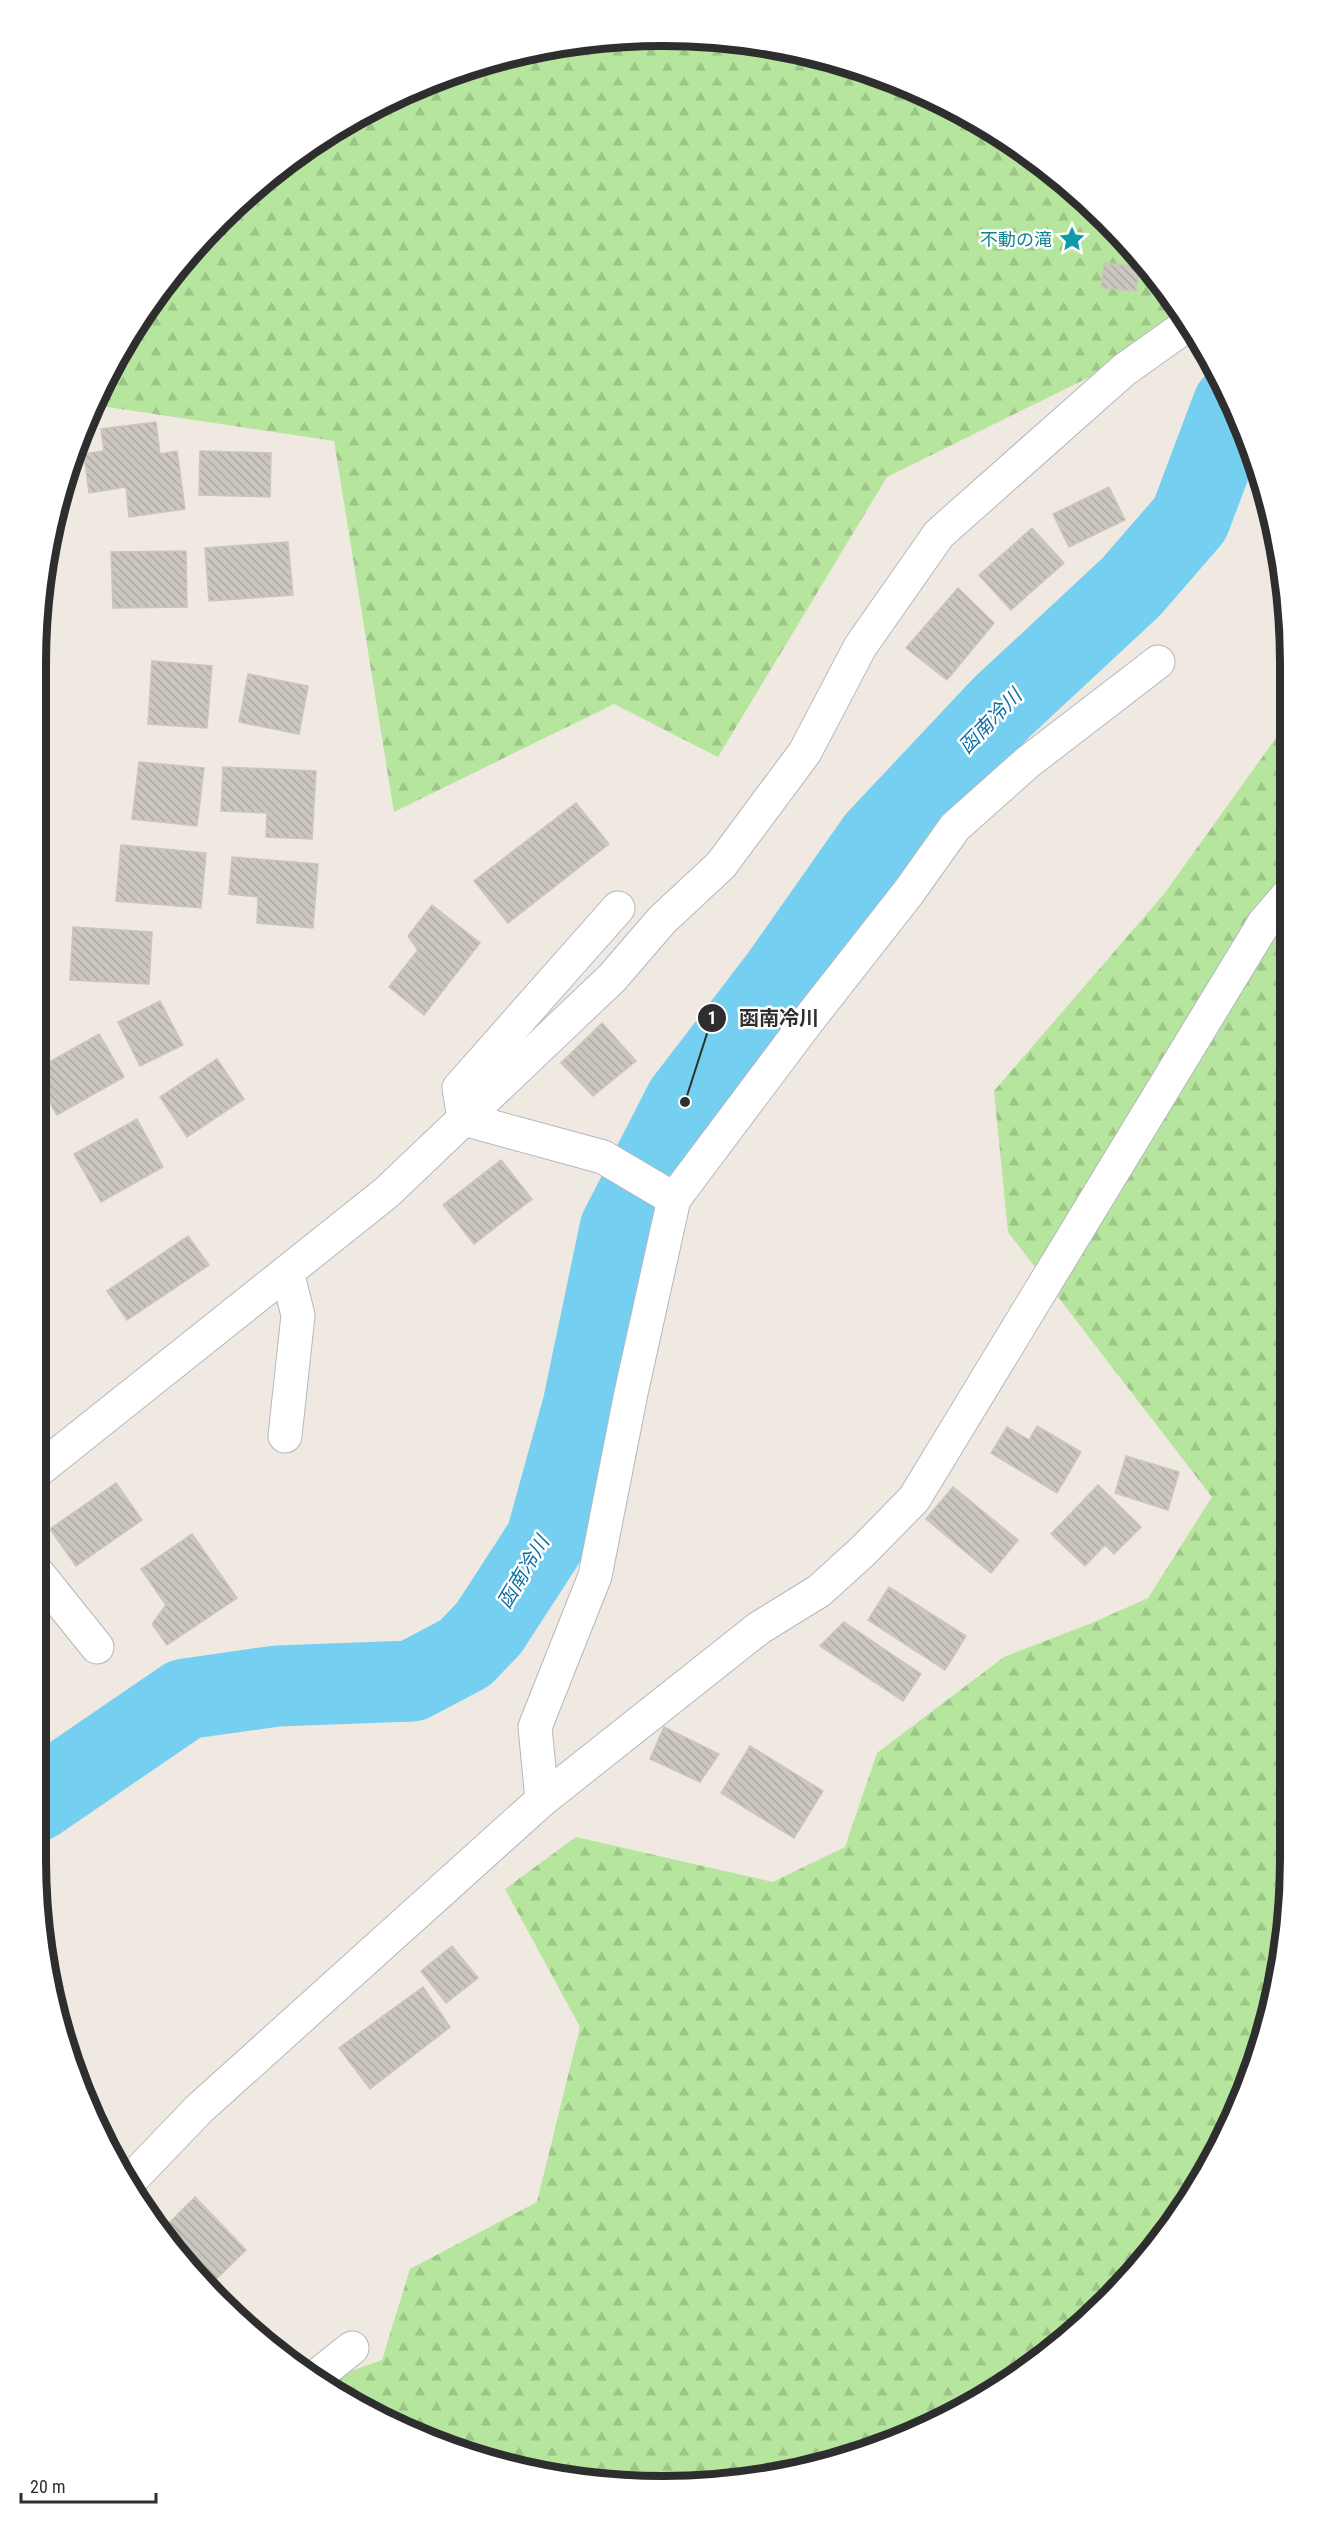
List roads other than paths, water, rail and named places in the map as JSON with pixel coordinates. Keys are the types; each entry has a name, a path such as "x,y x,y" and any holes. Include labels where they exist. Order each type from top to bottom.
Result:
{"street":[{"path":"46,1464 386,1193 612,978 663,920 721,865 805,752 860,647 939,534 1124,370 1182,329"},
{"path":"543,1800 534,1726 595,1576 631,1393 674,1199 806,1023 908,893 955,827 1028,762 1158,662"},
{"path":"134,2176 199,2109 543,1800 759,1628 819,1591 863,1551 914,1499 1264,923 1280,904"},
{"path":"464,1119 459,1088 618,908"},
{"path":"464,1119 603,1157 674,1199"},
{"path":"285,1436 298,1315 286,1272"},
{"path":"46,1583 97,1647"},
{"path":"321,2373 352,2348"}],"waterway":[{"name":"函南冷川","path":"46,1794 185,1699 277,1686 412,1681 465,1653 489,1628 546,1540 583,1406 620,1229 685,1102 780,978 877,840 1002,707 1131,587 1190,519 1229,416"}],"place":[{"name":"不動の滝","path":"1072,239"},
{"name":"函南冷川","path":"685,1102"}]}
